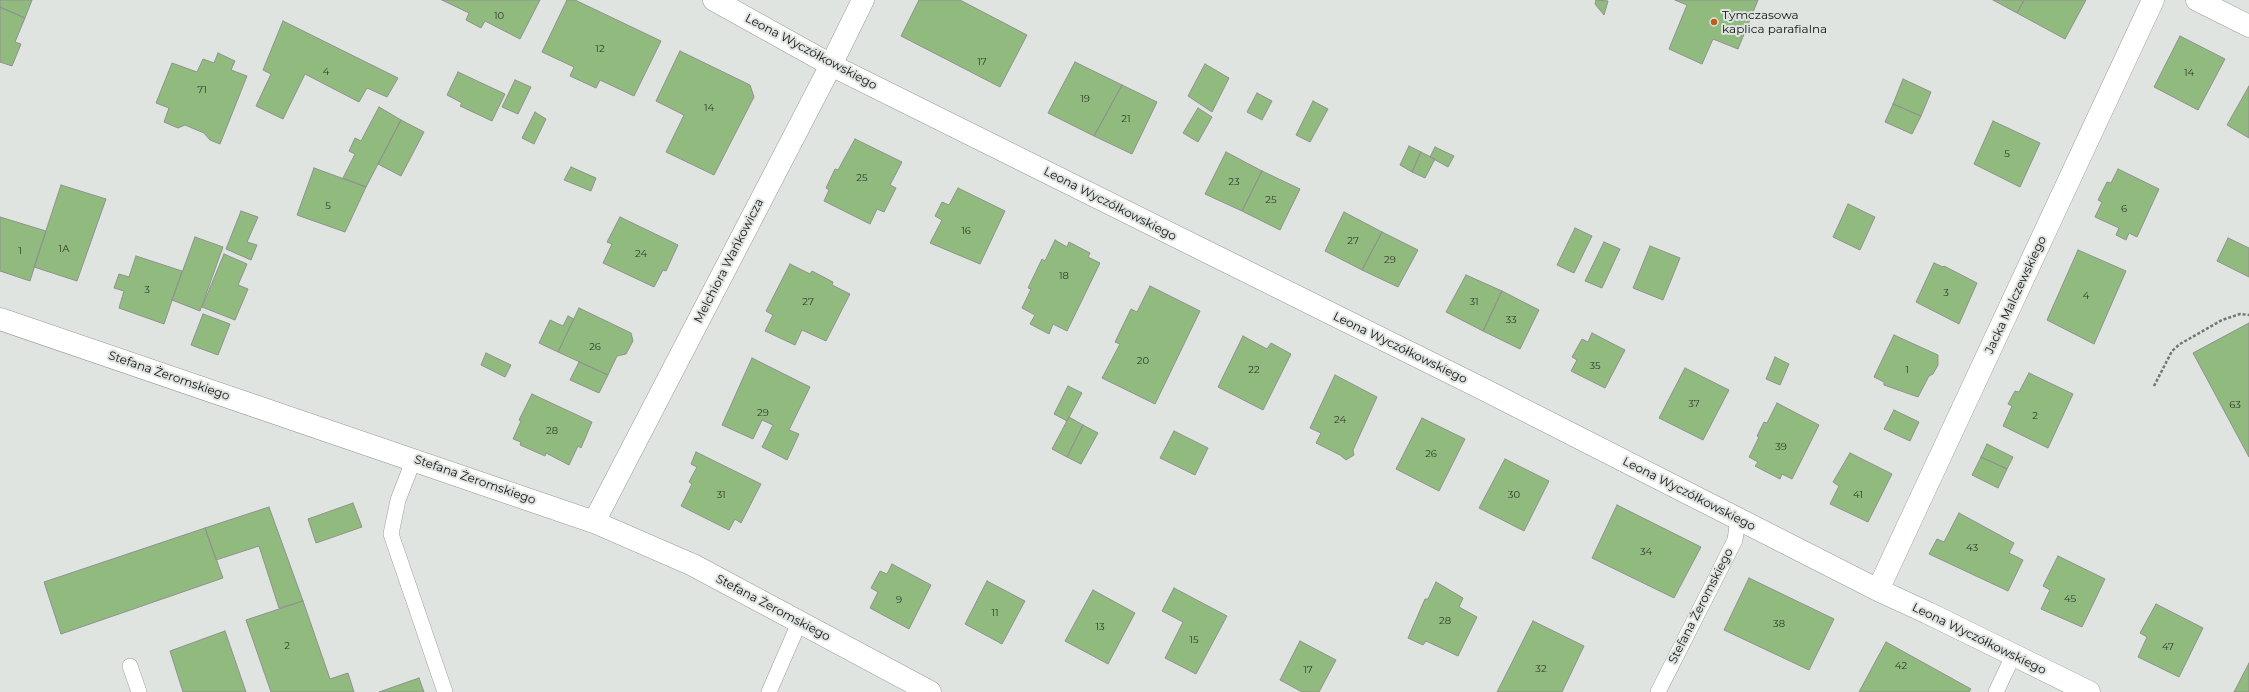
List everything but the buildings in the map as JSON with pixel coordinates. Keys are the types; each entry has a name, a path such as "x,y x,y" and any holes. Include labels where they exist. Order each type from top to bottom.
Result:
{"street":[{"name":"Leona Wyczółkowskiego","path":"714,0 831,65 1478,386 1878,590 2089,692"},
{"name":"Melchiora Wańkowicza","path":"594,522 831,65 863,0"},
{"name":"Jacka Malczewskiego","path":"1878,590 2153,0"},
{"path":"2197,0 2249,26"},
{"name":"Stefana Żeromskiego","path":"0,319 414,459 594,522 693,565 930,692"}],"lane":[{"path":"414,459 398,500 391,534 445,692"},
{"name":"Stefana Żeromskiego","path":"1658,692 1735,540 1738,519"},
{"path":"769,692 799,623"},
{"path":"1996,692 2014,656"},
{"path":"130,666 139,692"}],"path":[{"path":"2154,386 2172,351 2180,344 2222,320 2240,314 2249,315"}],"place":[{"name":"Tymczasowa kaplica parafialna","path":"1714,22"}]}
